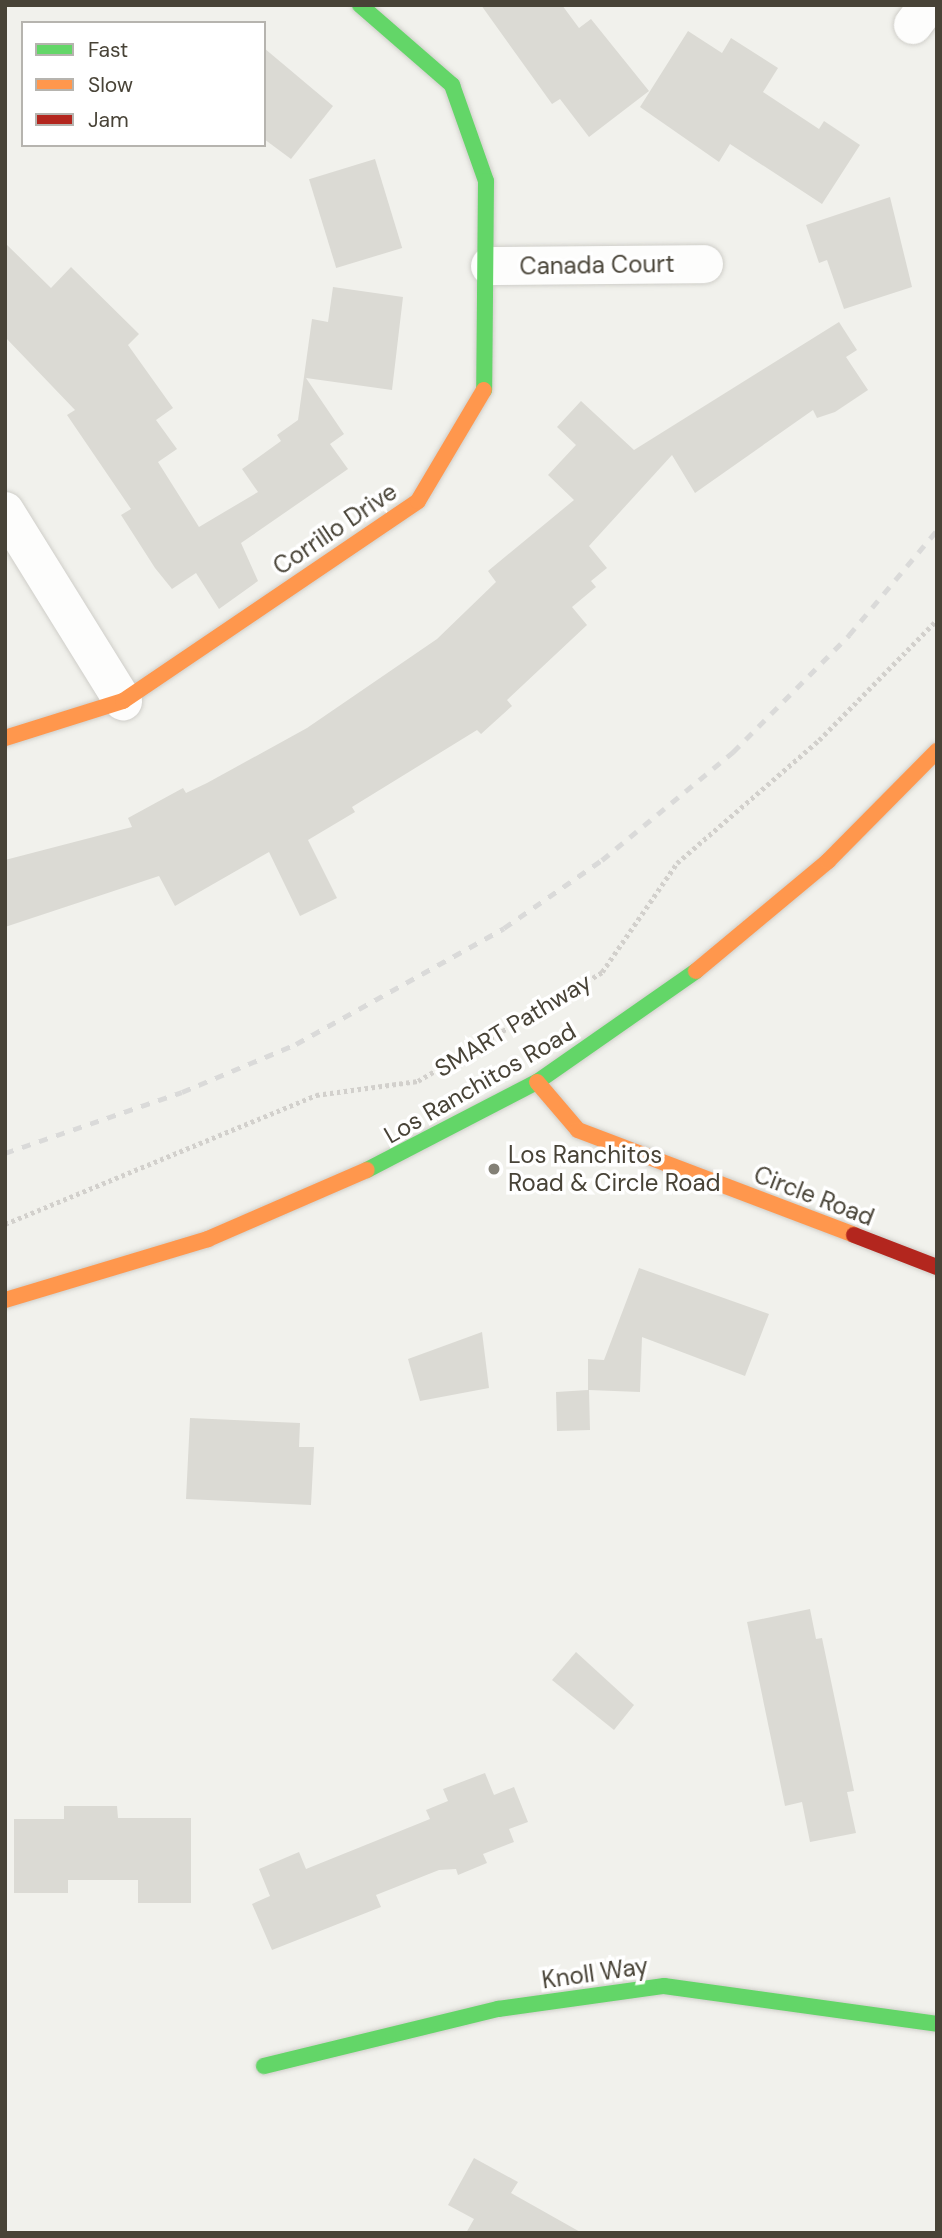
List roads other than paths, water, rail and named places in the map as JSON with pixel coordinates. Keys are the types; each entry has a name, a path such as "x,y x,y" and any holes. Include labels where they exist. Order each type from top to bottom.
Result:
{"street":[{"name":"Corrillo Drive","path":"5,738 123,701 418,501 484,397 491,266 486,181 452,85 360,5"},
{"name":"Canada Court","path":"491,266 704,264"},
{"path":"5,511 123,701"},
{"name":"Los Ranchitos Road","path":"5,1300 208,1239 317,1196 537,1082 686,980 828,862 937,751"},
{"name":"Circle Road","path":"537,1082 578,1130 937,1267"},
{"name":"Knoll Way","path":"264,2066 498,2009 664,1986 937,2024"}],"railway":[{"path":"5,1153 182,1092 296,1044 504,928 602,860 733,752 849,635 937,530"}],"place":[{"name":"Los Ranchitos Road & Circle Road","path":"494,1169"}]}
